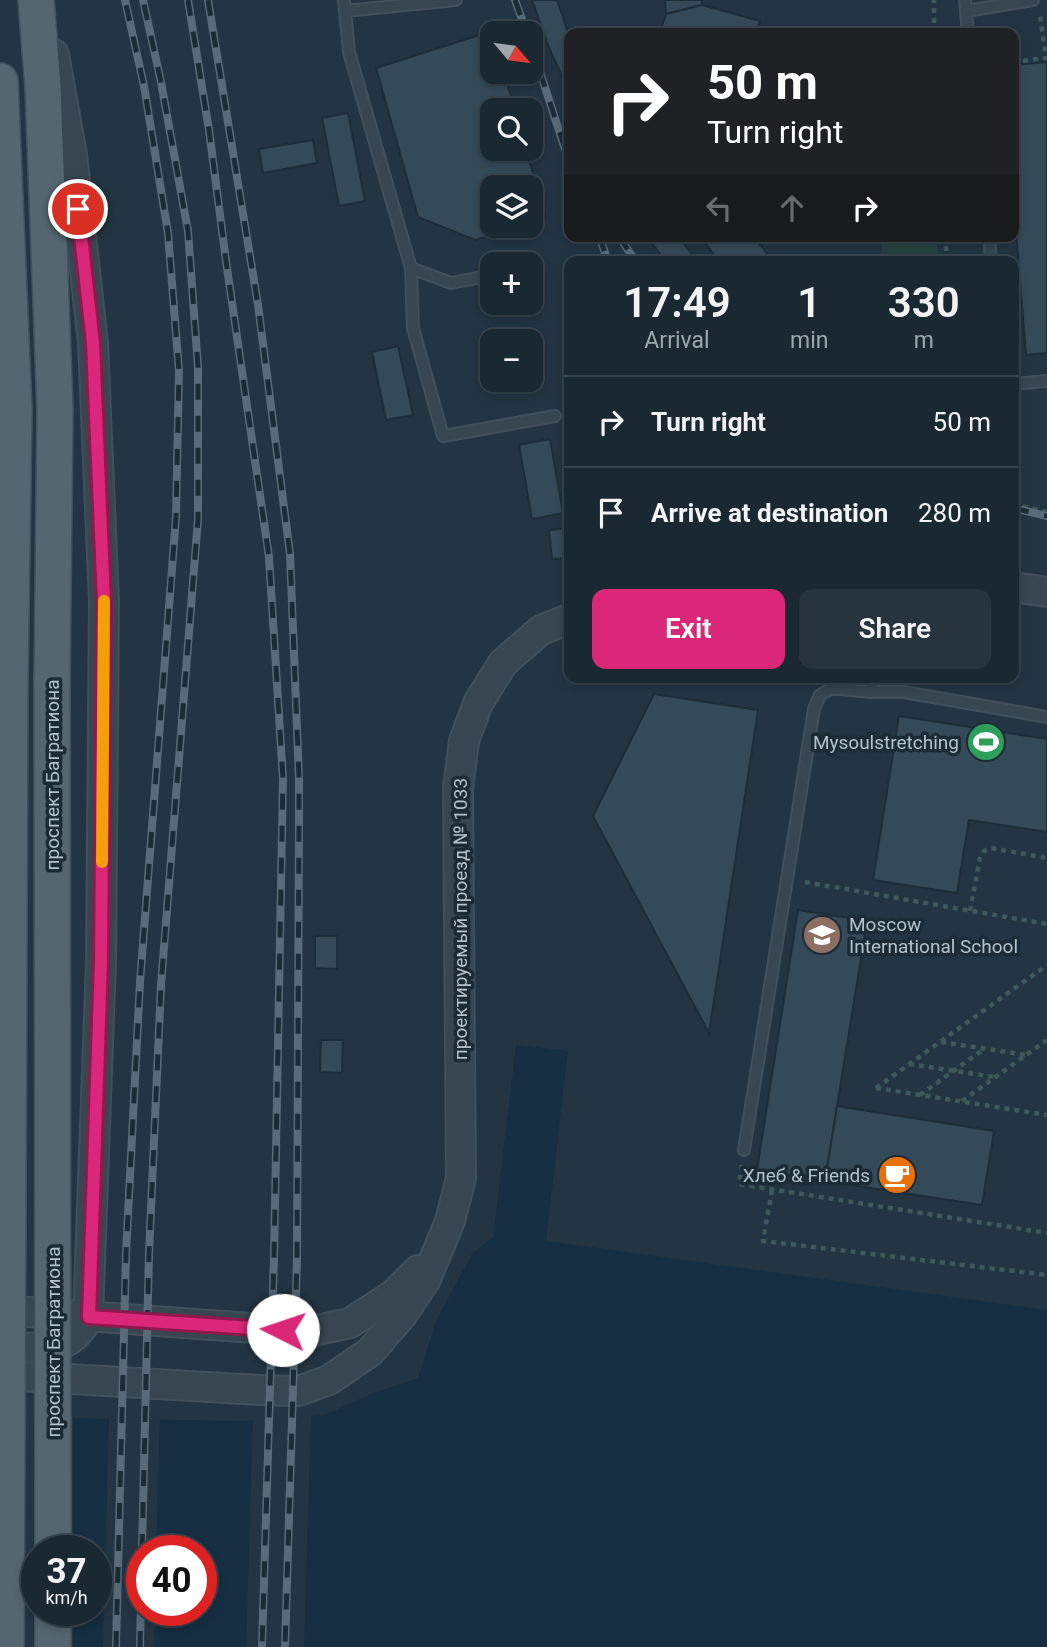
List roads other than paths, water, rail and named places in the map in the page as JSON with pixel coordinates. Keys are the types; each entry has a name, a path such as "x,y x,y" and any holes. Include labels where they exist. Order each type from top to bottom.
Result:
{"main road":[{"name":"проспект Багратиона","path":"36,0 43,87 55,410 52,681 53,1535"},
{"path":"0,81 14,410 10,681 6,1647"},
{"path":"53,1626 53,1647"}],"street":[{"path":"0,1346 46,1349 60,1346 74,1338 89,1317 101,962 104,603 93,343 72,155 44,0"},
{"path":"1019,588 1047,592"},
{"name":"проектируемый проезд № 1033","path":"0,1375 299,1391 329,1380 370,1352 402,1315 426,1279 450,1221 461,1178 458,788 464,741 478,703 503,663 541,630 564,622"},
{"name":"проектируемый проезд № 1033","path":"0,1310 308,1332 350,1323 393,1295 427,1260 450,1221"}],"lane":[{"path":"456,0 344,5 349,52 411,268 413,328 443,436 555,416"},
{"path":"967,28 965,6 1033,0"},
{"path":"411,268 451,283 480,277"},
{"path":"1019,383 1047,381"},
{"path":"871,692 872,683"},
{"path":"744,1150 814,709 820,695 840,689 904,692 1047,717"}],"water":[{"path":"516,1045 568,1051 546,1241 1047,1310 1047,1647 0,1647 0,1417 243,1421 325,1415 373,1393 418,1378 436,1321 472,1254 493,1237"}],"railway":[{"path":"116,1647 126,1254 140,982 176,517 179,371 168,233 144,86 125,0"},
{"path":"142,1535 149,1254 161,985 198,519 198,367 188,231 143,0"},
{"path":"188,0 269,557 283,779 274,1258 262,1647"},
{"path":"208,0 258,305 290,554 299,825 297,1259 285,1647"},
{"path":"515,0 523,21"},
{"path":"543,81 564,146"},
{"path":"601,242 606,256"},
{"path":"623,242 632,256"},
{"path":"1019,509 1047,516"},
{"path":"140,1626 140,1647"}],"place":[{"name":"Mysoulstretching","path":"986,742"},
{"name":"Moscow International School","path":"822,935"},
{"name":"Хлеб & Friends","path":"897,1175"}]}
